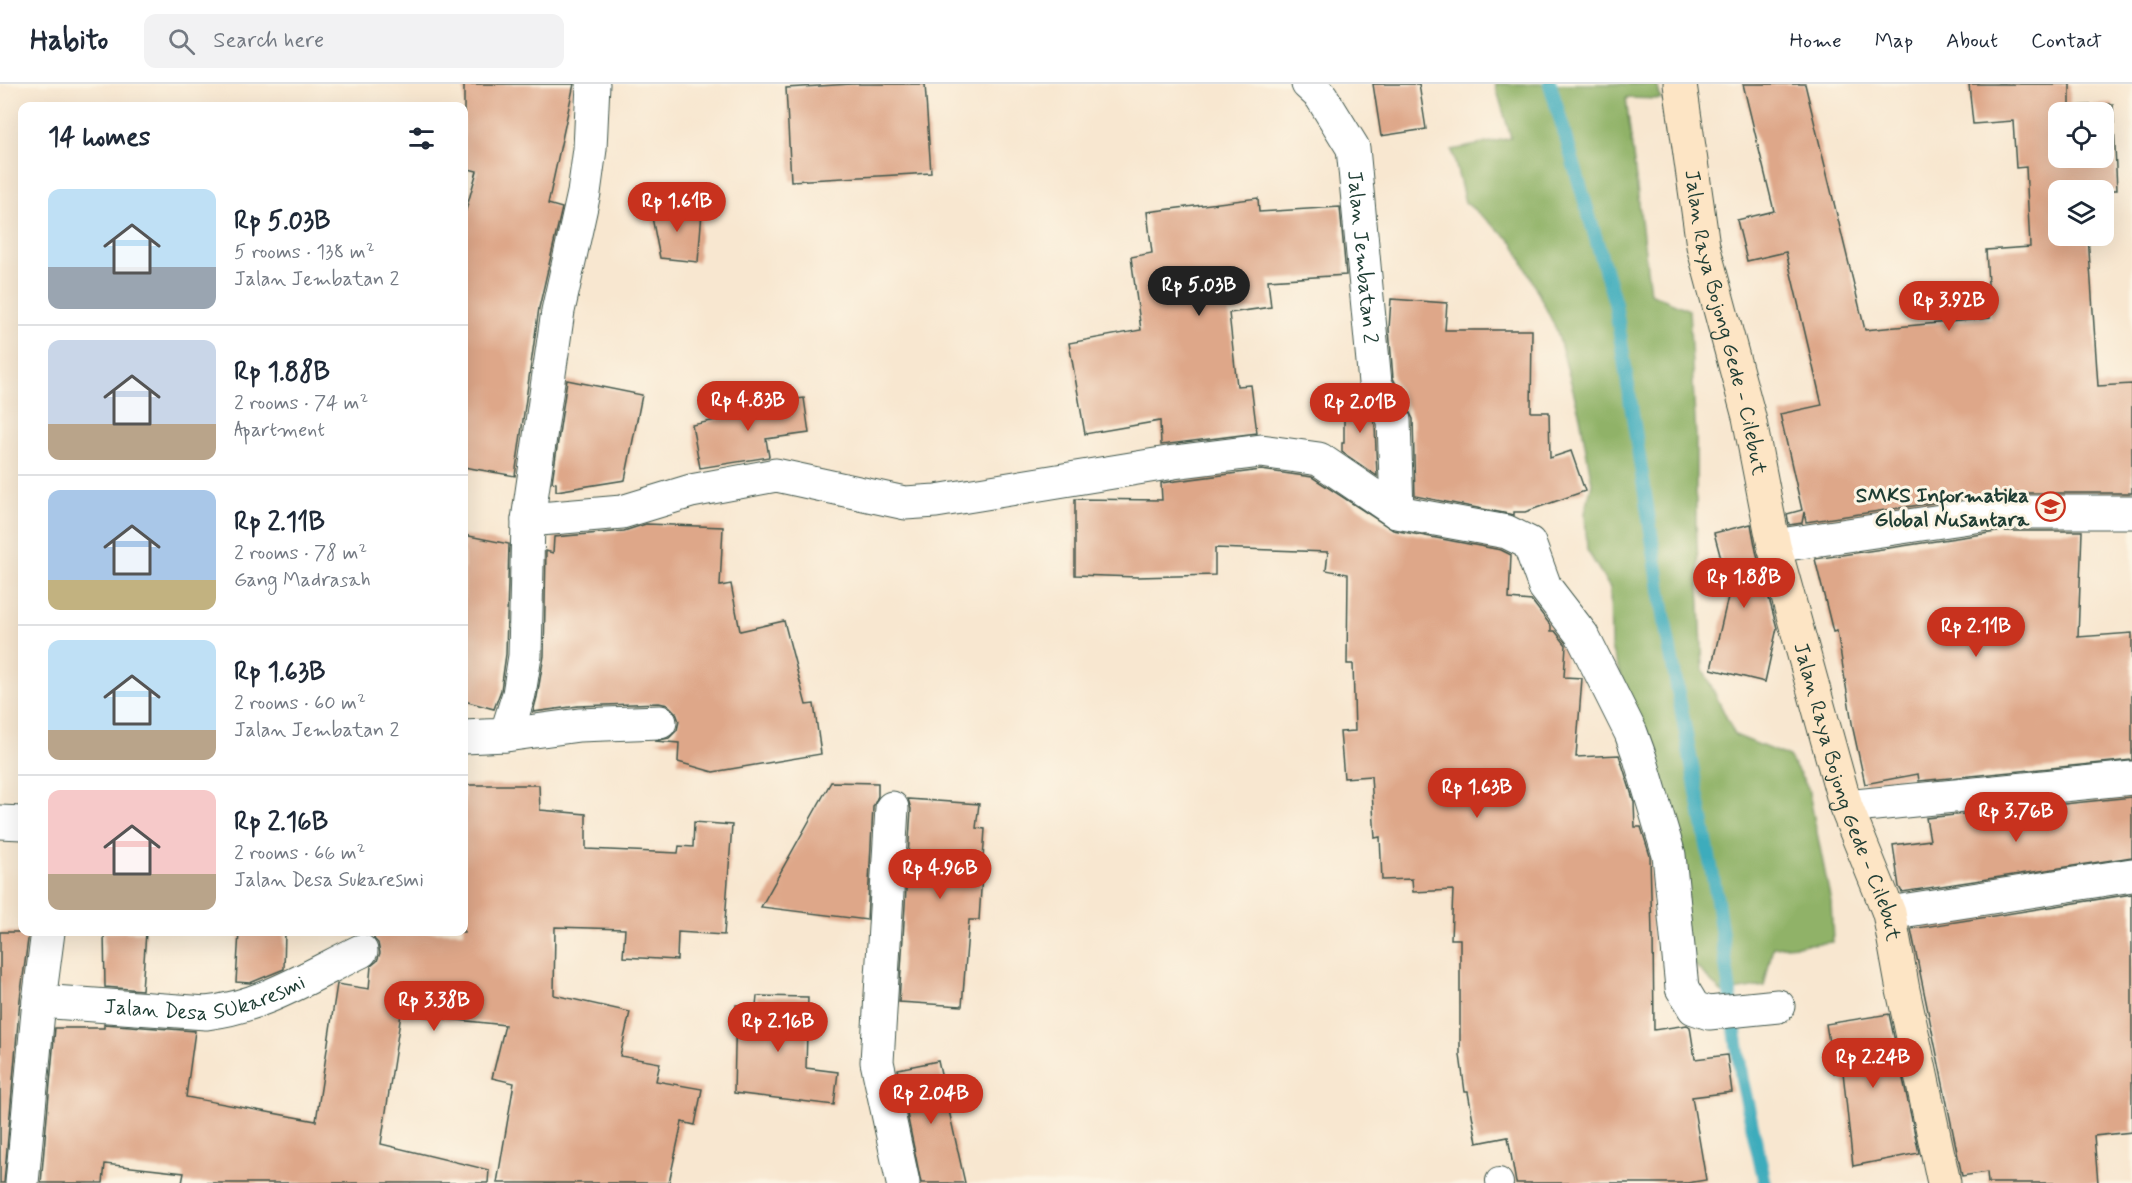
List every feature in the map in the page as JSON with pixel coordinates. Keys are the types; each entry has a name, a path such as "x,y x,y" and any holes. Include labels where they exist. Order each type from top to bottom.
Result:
{"main road":[{"name":"Jalan Raya Bojong Gede - Cilebut","path":"1680,84 1703,246 1749,417 1774,546 1846,807 1889,913 1944,1183"}],"street":[{"path":"506,735 519,694 525,656 528,520 558,312 584,193 590,149 593,84"},
{"name":"Jalan Jembatan 2","path":"1308,84 1321,96 1353,148 1375,383 1394,420 1397,512"},
{"path":"528,520 622,512 691,491 776,475 906,503 936,501 1174,462 1261,451 1318,459 1397,512 1507,532 1529,543 1545,587 1582,635 1630,733 1668,855 1682,988 1694,1008 1709,1014 1774,1007"},
{"path":"1774,546 2002,512 2132,512"},
{"path":"468,737 506,735 579,725 660,722"},
{"path":"1846,807 2132,778"},
{"path":"892,808 877,1062 903,1183"},
{"path":"0,822 18,823"},
{"path":"1889,913 2132,875"},
{"path":"22,1183 47,936"},
{"name":"Jalan Desa SUkaresmi","path":"39,1001 206,1014 226,1011 253,1004 361,951"}],"green space":[{"path":"1495,84 1657,84 1661,99 1626,98 1650,293 1689,310 1696,438 1696,522 1703,669 1735,735 1789,757 1808,788 1831,902 1833,942 1773,947 1764,986 1722,993 1688,958 1671,818 1611,648 1610,588 1587,550 1585,513 1592,483 1580,416 1557,331 1513,242 1465,202 1452,150 1511,138"}],"building":[{"path":"464,84 574,84 548,204 562,208 539,308 515,476 468,468 468,203 477,171 468,169 468,102 464,102"},
{"path":"852,84 925,84 931,173 791,181 786,88"},
{"path":"1373,84 1419,84 1426,129 1381,136"},
{"path":"1743,84 1805,84 1865,330 1990,318 1986,250 2030,247 2026,167 2016,168 2013,121 1973,124 1969,84 2070,84 2070,102 2048,102 2048,168 2114,168 2114,126 2117,190 2114,190 2114,180 2048,180 2048,246 2089,246 2098,386 2132,384 2132,493 1999,493 1806,522 1804,512 1802,523 1789,525 1787,514 1802,510 1780,414 1822,405 1786,252 1747,261 1737,220 1774,211"},
{"path":"1258,198 1259,212 1340,207 1346,275 1268,280 1271,307 1229,313 1237,386 1251,385 1257,433 1161,445 1160,421 1085,434 1069,343 1141,330 1131,257 1152,253 1147,212"},
{"path":"650,207 702,212 698,262 660,258"},
{"path":"1391,299 1447,303 1445,330 1532,330 1531,412 1549,412 1550,458 1571,451 1585,491 1525,512 1514,512 1514,515 1415,496 1413,419 1393,378 1389,329"},
{"path":"567,380 642,395 625,480 556,491 556,483 552,482"},
{"path":"1361,397 1375,425 1377,476 1342,452 1344,398"},
{"path":"804,398 809,433 766,439 769,457 700,468 692,425 735,416 733,408"},
{"path":"1261,470 1312,477 1393,530 1501,550 1511,555 1509,599 1532,601 1551,626 1551,631 1555,631 1566,645 1564,677 1582,678 1576,757 1619,755 1634,802 1635,827 1641,827 1650,856 1654,1030 1687,1025 1690,1027 1695,1059 1727,1055 1732,1092 1692,1097 1706,1180 1687,1183 1516,1183 1508,1137 1477,1143 1468,1092 1465,1092 1460,1055 1460,939 1451,939 1453,890 1413,892 1412,879 1382,880 1380,837 1375,838 1371,776 1344,778 1340,732 1355,731 1353,664 1347,664 1348,574 1326,570 1328,552 1215,548 1215,575 1138,577 1075,575 1075,499 1162,500 1161,483"},
{"path":"646,524 723,527 720,586 731,584 740,631 784,621 806,705 814,704 821,754 713,772 678,762 679,743 655,741 669,738 677,730 679,721 676,713 668,705 659,703 578,706 533,712 544,656 546,551 553,553 554,537 624,531"},
{"path":"1751,524 1777,628 1765,682 1711,669 1728,597 1723,578 1726,577 1714,533"},
{"path":"2003,531 2082,531 2078,637 2132,633 2132,760 1919,781 1918,774 1865,784 1853,729 1837,631 1833,632 1815,559"},
{"path":"468,536 509,544 506,654 501,690 494,709 468,702"},
{"path":"831,782 878,783 878,796 873,807 867,920 761,907"},
{"path":"468,785 539,785 540,810 586,814 586,849 678,853 679,846 693,847 694,822 732,825 724,935 678,932 677,960 623,957 625,929 555,927 554,995 630,1012 620,1056 660,1063 656,1081 702,1089 695,1125 682,1122 669,1183 497,1183 514,1083 492,1078 505,1025 401,1014 381,1144 489,1170 488,1183 182,1183 184,1173 105,1164 103,1183 41,1183 55,1028 104,1028 104,1024 195,1031 186,1097 316,1121 337,984 369,989 371,966 377,961 380,953 378,943 374,936 468,936"},
{"path":"2132,797 2132,857 1902,892 1899,887 1893,845 1930,840 1926,818"},
{"path":"908,799 979,804 976,828 985,829 979,920 969,920 962,1006 899,1002 911,809"},
{"path":"2132,894 2132,1132 2094,1136 2098,1183 1988,1183 1987,1172 1962,1176 1911,929"},
{"path":"0,932 18,932 18,936 28,936 20,999 4,1183 0,1183"},
{"path":"104,936 146,936 142,990 105,987"},
{"path":"239,936 285,936 284,969 250,983 236,982"},
{"path":"757,996 808,997 806,1068 838,1072 834,1105 734,1093 736,1005 756,1006"},
{"path":"1889,1014 1919,1153 1853,1166 1843,1072 1834,1073 1826,1024"},
{"path":"938,1061 965,1183 921,1183 898,1069"}],"waterway":[{"path":"1550,84 1615,303 1667,634 1716,893 1742,1080 1765,1183"}],"place":[{"name":"SMKS Informatika Global Nusantara","path":"2050,507"}]}
